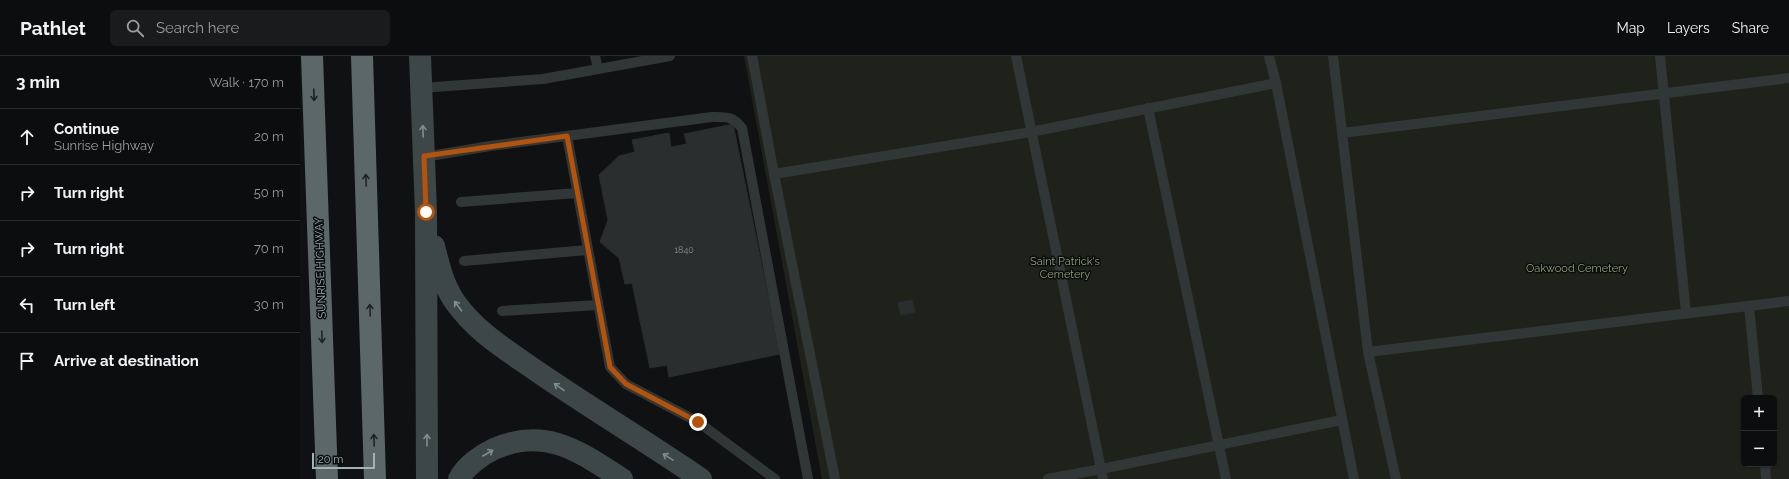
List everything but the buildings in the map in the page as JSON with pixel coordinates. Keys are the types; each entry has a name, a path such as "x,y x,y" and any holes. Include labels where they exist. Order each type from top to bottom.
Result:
{"highway":[{"name":"SUNRISE HIGHWAY","path":"312,56 327,479"},
{"path":"362,56 375,479"}],"main road":[{"path":"420,56 426,212 427,479"},
{"path":"426,212 442,278 462,311 481,332 591,409 701,479"},
{"path":"459,479 470,466 491,451 514,442 537,440 561,444 573,449 622,479"}],"lane":[{"path":"596,56 598,69"},
{"path":"422,88 543,80 670,56"},
{"path":"752,56 834,479"},
{"path":"1016,56 1102,474"},
{"path":"1269,56 1276,83 1354,479"},
{"path":"1333,56 1368,352 1396,479"},
{"path":"1660,56 1686,314"},
{"path":"1342,133 1789,78"},
{"path":"774,174 1031,132 1276,83"},
{"path":"1148,108 1226,479"},
{"path":"424,156 712,117 727,117 735,120 742,128 808,479"},
{"path":"567,136 597,305 610,367 626,384 698,422 775,479"},
{"path":"461,202 577,193"},
{"path":"464,261 587,250"},
{"path":"1368,352 1789,301"},
{"path":"502,311 597,305"},
{"path":"1749,306 1758,395"},
{"path":"1048,479 1102,474 1218,445 1342,420"},
{"path":"1765,467 1766,479"}],"green space":[{"path":"744,56 1789,56 1789,479 822,479"}],"route":[{"path":"426,212 424,156 567,136 610,367 626,384 698,422"}],"park label":[{"name":"Saint Patrick's Cemetery","path":"1065,267"},
{"name":"Oakwood Cemetery","path":"1577,268"}]}
